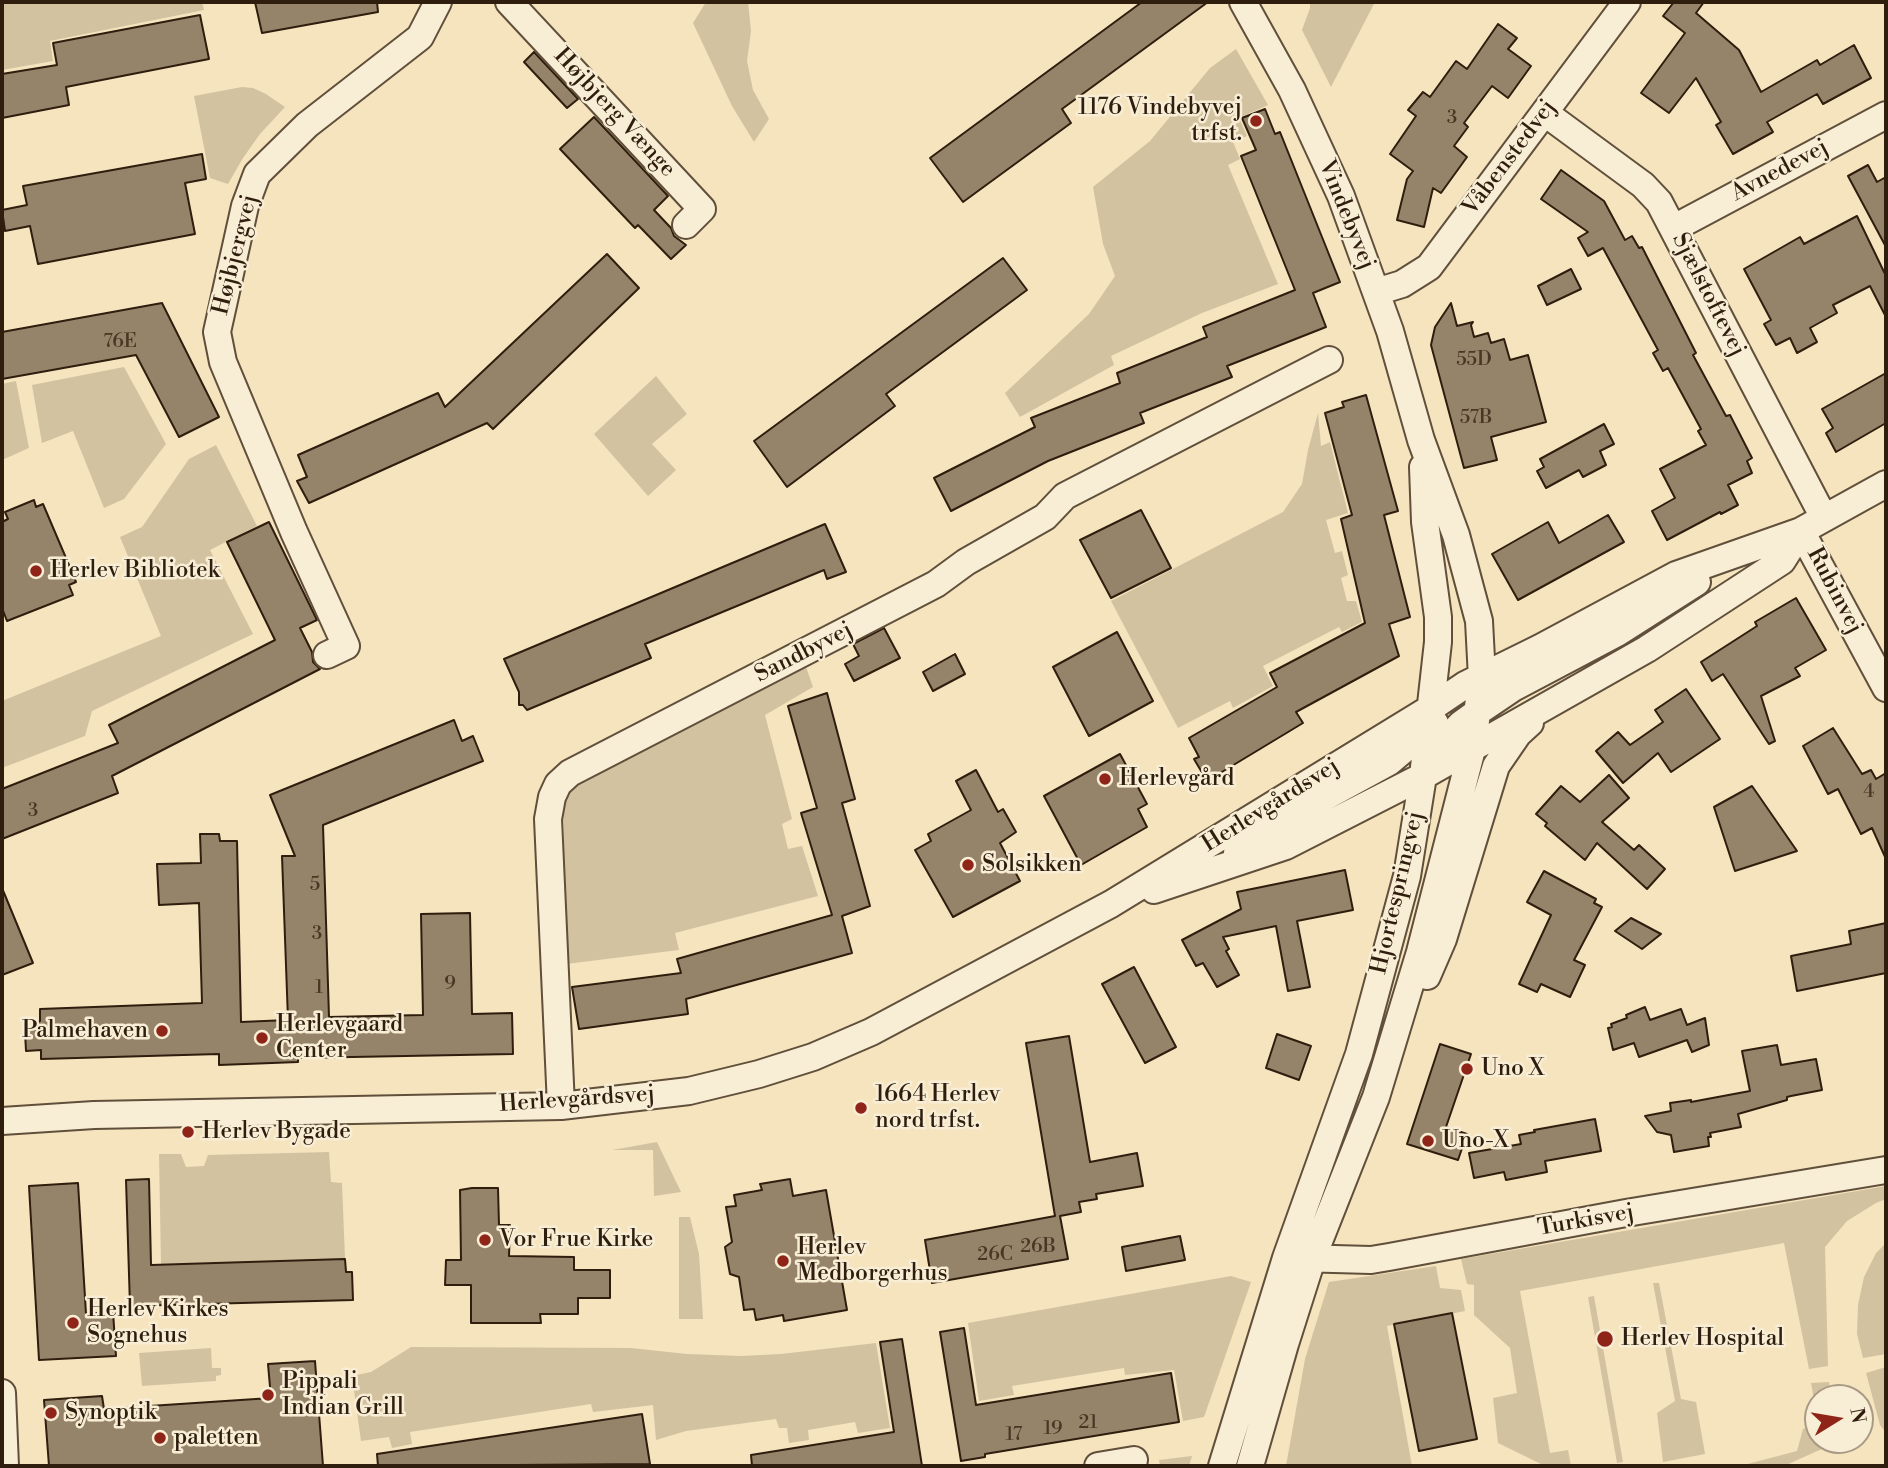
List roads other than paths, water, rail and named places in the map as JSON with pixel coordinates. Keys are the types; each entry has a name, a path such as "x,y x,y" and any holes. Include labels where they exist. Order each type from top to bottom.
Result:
{"street":[{"name":"Højbjergvej","path":"327,655 346,646 223,362 216,332 245,206 257,174 307,125 420,37 438,2"},
{"name":"Højbjerg Vænge","path":"509,2 702,209 686,225"},
{"name":"Vindebyvej","path":"1243,2 1293,90 1341,196 1390,331 1422,440 1457,535 1479,621 1480,646 1473,681 1449,717"},
{"name":"Våbenstedvej","path":"1376,292 1402,284 1429,267 1627,2"},
{"name":"Sjælstoftevej","path":"1545,113 1643,185 1659,202 1824,518"},
{"name":"Avnedevej","path":"1674,228 1886,115"},
{"name":"Sandbyvej","path":"561,1106 548,819 552,797 558,785 570,773 936,584 966,562 1045,517 1065,496 1329,360"},
{"name":"Vindebyvej","path":"1422,440 1425,522 1449,717"},
{"path":"1423,776 1449,717 1473,681 1676,575 1801,531 1886,484"},
{"path":"1376,1097 1443,939 1496,766 1518,734 1550,703 1647,649 1782,561 1801,531"},
{"name":"Rubinvej","path":"1801,531 1886,688"},
{"path":"1209,872 1288,817 1389,762 1449,717 1513,688 1617,633 1748,548"},
{"name":"Herlevgårdsvej","path":"1111,905 1286,846 1423,776 1550,703"},
{"name":"Herlevgårdsvej","path":"2,1121 94,1115 561,1106 689,1091 759,1074 813,1057 871,1032 1111,905 1449,717"},
{"name":"Hjortespringvej","path":"1251,1466 1312,1259 1376,1097 1420,952 1472,749 1449,717"},
{"name":"Hjortespringvej","path":"1222,1466 1286,1258 1359,1054 1407,876 1423,776"},
{"name":"Turkisvej","path":"1286,1258 1371,1260 1626,1213 1886,1170"},
{"path":"2,1393 5,1466"},
{"path":"1098,1466 1134,1460"}],"place":[{"name":"1176 Vindebyvej trfst.","path":"1256,121"},
{"name":"Herlev Bibliotek","path":"36,571"},
{"name":"Herlevgård","path":"1105,779"},
{"name":"Solsikken","path":"968,865"},
{"name":"Palmehaven","path":"162,1031"},
{"name":"Herlevgaard Center","path":"262,1038"},
{"name":"Uno X","path":"1467,1069"},
{"name":"1664 Herlev nord trfst.","path":"861,1108"},
{"name":"Herlev Bygade","path":"188,1132"},
{"name":"Uno-X","path":"1428,1141"},
{"name":"Vor Frue Kirke","path":"485,1240"},
{"name":"Herlev Medborgerhus","path":"783,1261"},
{"name":"Herlev Kirkes Sognehus","path":"73,1323"},
{"name":"Herlev Hospital","path":"1605,1339"},
{"name":"Pippali Indian Grill","path":"268,1395"},
{"name":"Synoptik","path":"51,1413"},
{"name":"paletten","path":"160,1438"}]}
